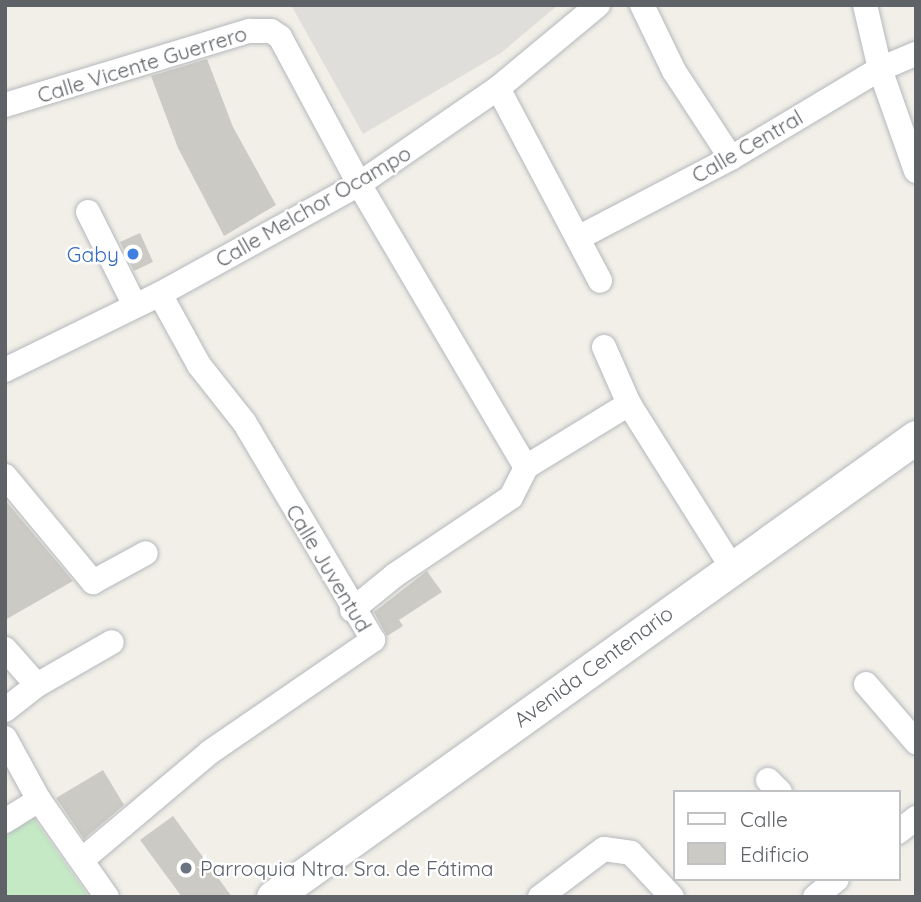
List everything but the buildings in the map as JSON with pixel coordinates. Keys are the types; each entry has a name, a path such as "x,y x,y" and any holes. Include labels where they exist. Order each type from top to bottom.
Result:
{"main road":[{"name":"Avenida Centenario","path":"273,897 731,566 916,437"}],"street":[{"name":"Calle Melchor Ocampo","path":"5,370 134,304 160,294 359,184 498,88 598,5"},
{"path":"642,5 674,71 732,158"},
{"path":"865,5 880,69 916,171"},
{"name":"Calle Vicente Guerrero","path":"5,106 249,31 271,31 280,37 359,184"},
{"name":"Calle Central","path":"578,238 732,158 880,69 916,54"},
{"path":"498,88 600,281"},
{"path":"359,184 526,467"},
{"path":"88,212 134,304"},
{"name":"Calle Juventud","path":"83,859 210,752 373,640 352,610 244,422 200,365 160,294"},
{"path":"604,347 629,404 731,566"},
{"path":"352,610 395,575 511,497 526,467 629,404"},
{"path":"5,476 93,582 146,553"},
{"path":"5,710 37,685 112,642"},
{"path":"5,649 37,685"},
{"path":"866,684 916,742"},
{"path":"5,738 39,800 83,859 107,897"},
{"path":"5,821 39,800"},
{"path":"900,830 916,818"},
{"path":"540,897 604,849 631,853 672,897"},
{"path":"815,897 835,881"}],"shaded area":[{"path":"291,5 558,5 501,53 363,134"}],"green space":[{"path":"33,817 89,897 5,897 5,835"}],"place":[{"name":"Gaby","path":"133,254"},
{"name":"Parroquia Ntra. Sra. de Fátima","path":"186,868"}]}
